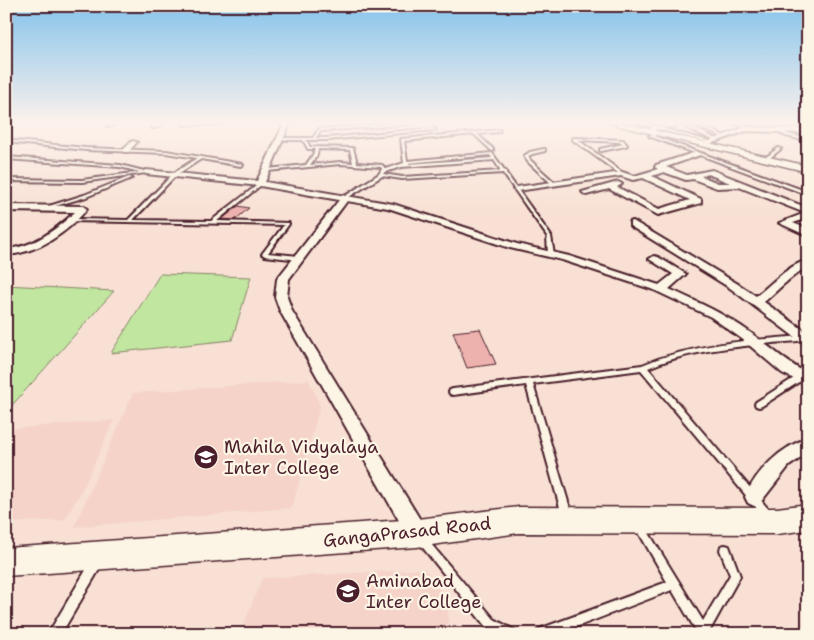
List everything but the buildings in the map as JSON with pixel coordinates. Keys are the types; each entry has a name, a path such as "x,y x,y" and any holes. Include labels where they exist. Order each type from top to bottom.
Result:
{"street":[{"path":"260,184 274,153"},
{"path":"746,153 808,169"},
{"path":"699,154 659,166 686,178 710,172 807,215"},
{"path":"517,189 622,174 632,178 665,170"},
{"path":"146,172 260,184 390,206 514,246 551,254 661,289 715,314 805,378"},
{"path":"610,186 658,212 698,201 644,175"},
{"path":"586,192 634,180 632,178"},
{"path":"344,198 283,279 281,297 286,311 417,533"},
{"path":"6,208 83,209 72,220 36,245 14,252 6,252"},
{"path":"807,215 784,222 808,233"},
{"path":"633,224 756,302 806,338"},
{"path":"654,259 680,274 661,289"},
{"path":"756,302 784,281 795,268 808,263"},
{"path":"754,497 775,467 790,453 808,445"},
{"name":"GangaPrasad Road","path":"6,562 417,533 518,520 772,521 808,517"}],"lane":[{"path":"171,153 241,165"},
{"path":"308,165 316,153"},
{"path":"353,153 355,163"},
{"path":"404,153 406,162"},
{"path":"530,153 526,156 529,161 553,183"},
{"path":"593,153 622,174"},
{"path":"696,153 808,194"},
{"path":"766,159 774,153"},
{"path":"402,166 406,162 491,154 549,236 551,254"},
{"path":"6,158 120,166 146,172"},
{"path":"129,221 175,174 200,158"},
{"path":"344,198 382,173 402,166 495,158"},
{"path":"267,170 308,165 355,163 382,166 382,173"},
{"path":"6,180 82,181 146,172"},
{"path":"44,209 85,196 146,172"},
{"path":"382,173 402,178 505,172"},
{"path":"212,223 260,184"},
{"path":"72,220 287,224 265,254 299,258"},
{"path":"453,392 643,368 662,358 755,342 806,338"},
{"path":"643,368 754,497 772,521"},
{"path":"759,404 805,378"},
{"path":"528,382 568,520"},
{"path":"637,520 703,632 735,576 725,550"},
{"path":"417,533 490,623 510,634"},
{"path":"54,634 100,556"},
{"path":"542,634 675,584"}],"shaded area":[{"name":"Mahila Vidyalaya Inter College","path":"309,380 320,406 292,508 74,527 133,393"},
{"path":"114,420 85,484 65,520 6,523 6,429"},
{"name":"Aminabad Inter College","path":"425,569 449,604 447,634 240,634 262,578"}],"green space":[{"path":"160,274 251,277 232,340 111,353"},
{"path":"6,285 114,291 6,412"}],"place":[{"name":"Mahila Vidyalaya Inter College","path":"206,457"},
{"name":"Aminabad Inter College","path":"348,591"}]}
